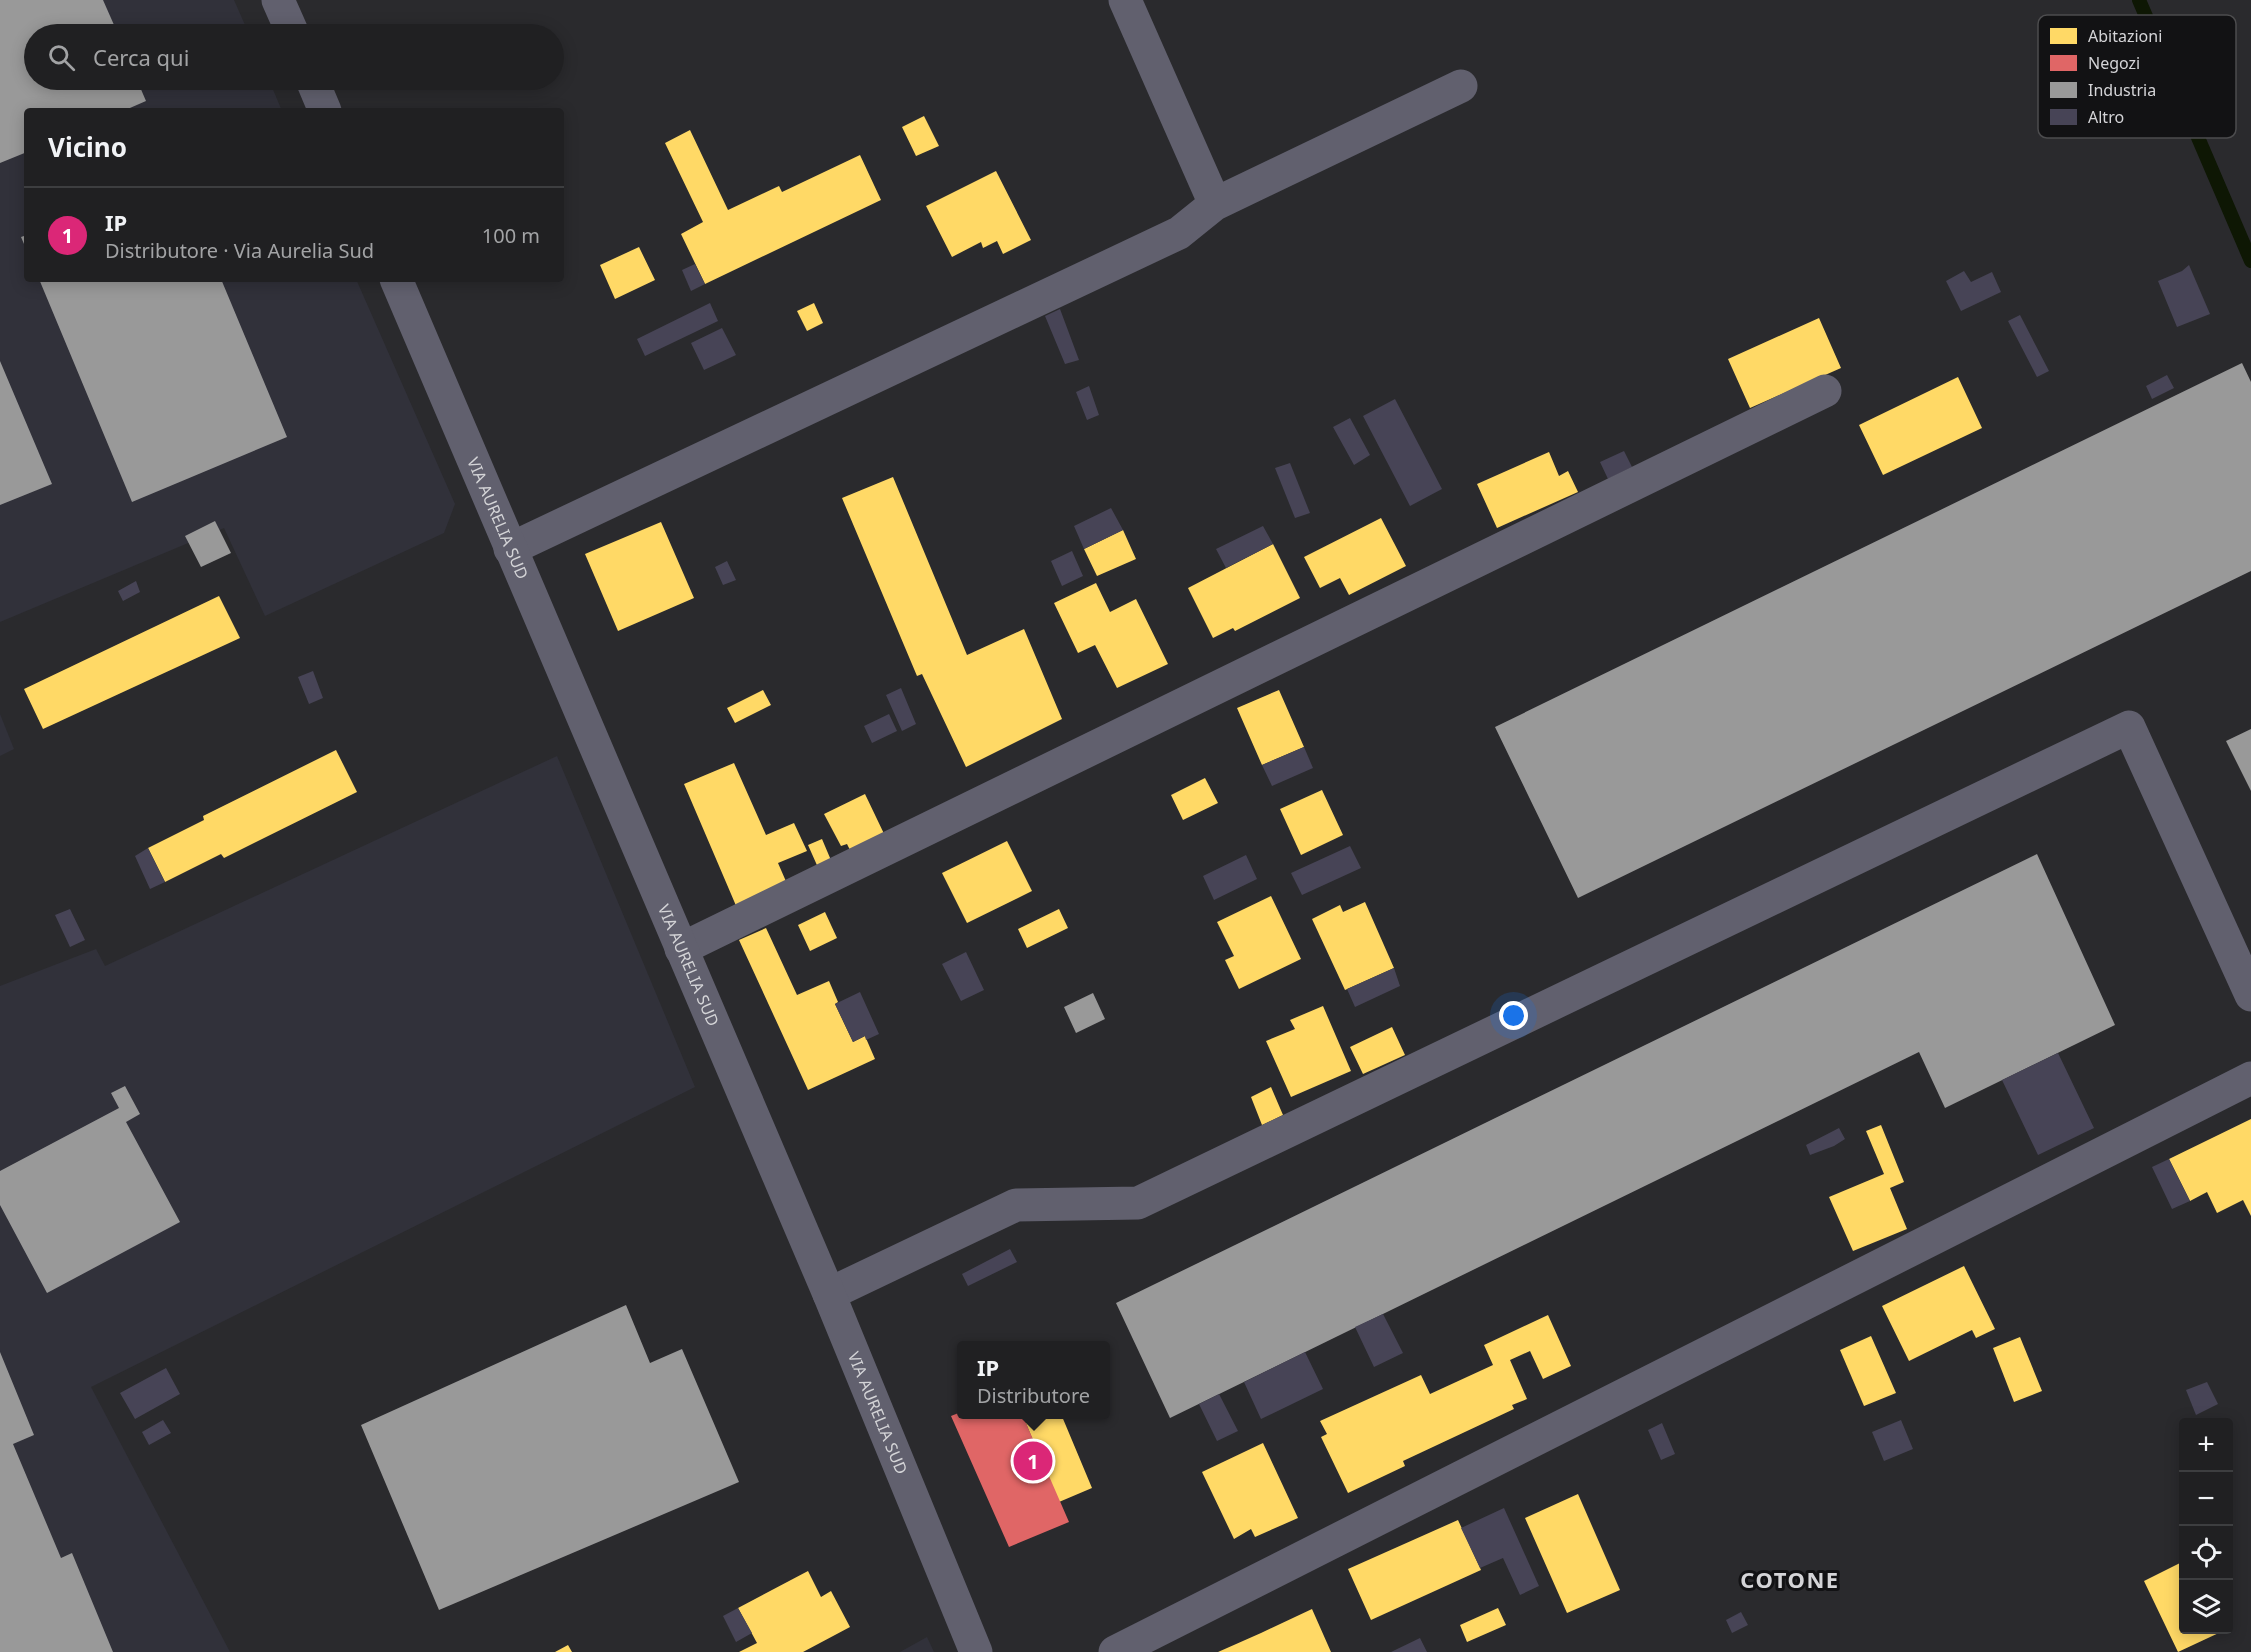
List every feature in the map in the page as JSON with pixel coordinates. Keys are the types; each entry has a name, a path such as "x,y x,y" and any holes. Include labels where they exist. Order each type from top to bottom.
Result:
{"street":[{"path":"278,0 289,24"},
{"path":"1125,0 1215,204"},
{"path":"510,549 1179,233 1215,204 1461,86"},
{"path":"316,90 324,108"},
{"name":"VIA AURELIA SUD","path":"397,282 829,1294 976,1652"},
{"path":"681,949 1825,391"},
{"path":"829,1294 1016,1205 1138,1203 2129,727 2251,995"},
{"path":"1115,1652 2251,1078"}],"shaded area":[{"path":"0,0 234,0 245,24 24,24 24,90 273,90 281,108 24,108 24,282 357,282 455,504 444,533 265,616 224,528 0,622"},
{"path":"0,714 14,749 0,756"},
{"path":"557,756 695,1087 91,1387 230,1652 0,1652 0,986 96,949 105,966"},
{"path":"927,1637 934,1652 900,1652"}],"building: Abitazioni":[{"path":"924,116 939,146 916,156 902,127"},
{"path":"690,130 728,210 779,186 782,192 860,155 881,200 705,284 681,234 703,222 665,143"},
{"path":"996,171 1031,240 1003,254 997,241 983,248 981,242 952,257 926,206"},
{"path":"639,247 655,280 615,299 600,265"},
{"path":"814,303 823,323 807,331 797,311"},
{"path":"1819,318 1841,368 1750,408 1728,359"},
{"path":"1958,377 1982,428 1883,475 1859,425"},
{"path":"1549,452 1559,476 1568,471 1578,492 1497,528 1477,484"},
{"path":"893,477 967,655 1024,629 1062,719 966,767 922,674 917,676 842,498"},
{"path":"1381,518 1406,566 1349,595 1340,578 1320,588 1304,557"},
{"path":"661,522 694,598 618,631 585,554"},
{"path":"1123,530 1136,559 1097,576 1084,549"},
{"path":"1273,544 1300,598 1235,631 1233,628 1213,638 1188,588"},
{"path":"1096,583 1110,612 1136,599 1168,664 1117,688 1095,645 1078,653 1054,603"},
{"path":"219,596 240,638 43,729 24,689"},
{"path":"763,690 771,705 735,723 727,708"},
{"path":"1279,690 1304,747 1262,765 1237,708"},
{"path":"336,750 357,792 224,858 221,854 165,882 148,848 204,820 203,816"},
{"path":"734,763 766,835 794,823 807,851 778,863 788,886 737,908 684,784"},
{"path":"1205,778 1218,803 1183,820 1171,795"},
{"path":"1322,790 1343,835 1301,855 1280,809"},
{"path":"865,794 887,840 853,856 847,844 841,846 824,814"},
{"path":"822,839 833,865 820,872 808,845"},
{"path":"1007,841 1032,891 967,923 942,873"},
{"path":"1271,896 1301,959 1239,989 1225,960 1234,956 1217,922"},
{"path":"1365,902 1394,968 1345,990 1312,919 1340,905 1343,912"},
{"path":"1059,909 1068,928 1027,948 1018,929"},
{"path":"825,912 837,938 810,951 798,925"},
{"path":"766,928 797,995 829,981 838,1002 835,1004 853,1042 865,1036 875,1059 808,1090 739,940"},
{"path":"1323,1006 1351,1071 1291,1097 1266,1041 1295,1029 1290,1020"},
{"path":"1392,1027 1405,1055 1363,1074 1350,1047"},
{"path":"1271,1087 1283,1115 1262,1125 1251,1097"},
{"path":"2251,1119 2251,1216 2243,1200 2217,1213 2207,1192 2190,1201 2169,1159"},
{"path":"1881,1125 1904,1182 1890,1188 1907,1229 1853,1251 1829,1197 1884,1174 1866,1131"},
{"path":"1964,1266 1995,1329 1976,1338 1972,1330 1909,1361 1882,1306"},
{"path":"1548,1315 1571,1366 1543,1379 1530,1351 1510,1360 1527,1399 1512,1405 1514,1409 1403,1461 1405,1466 1348,1493 1321,1437 1327,1434 1320,1421 1421,1375 1430,1394 1493,1365 1484,1345"},
{"path":"1871,1336 1896,1393 1864,1406 1840,1350"},
{"path":"2020,1337 2042,1391 2014,1402 1993,1348"},
{"path":"1024,1419 1063,1419 1092,1488 1059,1502"},
{"path":"1263,1443 1298,1518 1255,1537 1251,1529 1234,1539 1202,1472"},
{"path":"1578,1494 1620,1590 1567,1613 1525,1518"},
{"path":"1458,1520 1481,1570 1371,1620 1348,1569"},
{"path":"2179,1564 2179,1634 2217,1634 2178,1652 2144,1581"},
{"path":"808,1571 821,1597 831,1591 850,1627 803,1652 739,1652 757,1643 738,1608"},
{"path":"1498,1608 1506,1625 1467,1642 1460,1625"},
{"path":"1312,1609 1331,1652 1218,1652 1261,1633"},
{"path":"568,1645 572,1652 555,1652"}],"building: Negozi":[{"path":"957,1414 957,1419 1024,1419 1069,1522 1009,1547 951,1416"}],"building: Industria":[{"path":"0,0 103,0 114,24 24,24 24,90 141,90 146,101 130,108 24,108 24,153 0,163"},
{"path":"40,282 222,282 287,437 132,502"},
{"path":"0,361 52,484 0,505"},
{"path":"2242,363 2251,382 2251,571 1578,898 1495,727"},
{"path":"215,521 231,553 201,567 185,536"},
{"path":"2251,729 2251,791 2226,741"},
{"path":"2037,854 2115,1025 1945,1108 1919,1052 1170,1418 1116,1303"},
{"path":"1093,993 1105,1019 1076,1033 1064,1007"},
{"path":"125,1086 140,1114 126,1122 180,1222 47,1293 0,1205 0,1171 119,1108 111,1093"},
{"path":"626,1305 650,1363 682,1349 739,1482 439,1610 361,1425"},
{"path":"0,1352 34,1435 13,1444 61,1558 72,1553 113,1652 0,1652"}],"building: Altro":[{"path":"695,264 705,284 691,291 682,270"},
{"path":"2189,265 2210,314 2177,327 2158,281 2182,271"},
{"path":"1964,271 1971,282 1992,272 2001,292 1961,311 1946,281"},
{"path":"710,303 718,321 645,356 637,339"},
{"path":"1060,309 1079,360 1065,364 1045,316"},
{"path":"2020,315 2049,371 2037,377 2008,321"},
{"path":"722,328 736,355 704,370 691,343"},
{"path":"2167,375 2174,388 2152,399 2146,386"},
{"path":"1089,386 1099,415 1087,420 1076,392"},
{"path":"1395,399 1442,489 1410,506 1363,416"},
{"path":"1350,418 1370,455 1354,465 1333,427"},
{"path":"1624,451 1632,467 1608,479 1600,462"},
{"path":"1290,463 1310,513 1295,518 1275,468"},
{"path":"1111,508 1123,530 1084,549 1074,526"},
{"path":"1263,526 1273,544 1226,568 1216,549"},
{"path":"1072,551 1083,576 1062,586 1051,561"},
{"path":"727,561 736,580 723,585 715,567"},
{"path":"136,581 140,592 123,601 118,591"},
{"path":"313,671 323,698 309,704 298,677"},
{"path":"901,688 916,724 902,731 886,695"},
{"path":"889,714 897,731 872,743 864,726"},
{"path":"1304,747 1313,768 1272,786 1262,765"},
{"path":"1350,846 1361,868 1302,895 1291,873"},
{"path":"148,848 165,882 150,889 135,856"},
{"path":"1246,855 1257,879 1214,900 1203,876"},
{"path":"70,909 85,940 70,947 55,915"},
{"path":"966,952 984,990 961,1001 942,964"},
{"path":"1394,968 1400,986 1355,1007 1347,989"},
{"path":"860,992 879,1034 866,1040 865,1036 853,1042 835,1004"},
{"path":"2058,1053 2094,1128 2038,1155 2002,1080"},
{"path":"1839,1128 1845,1139 1810,1155 1806,1145"},
{"path":"2169,1159 2190,1201 2172,1209 2152,1167"},
{"path":"1010,1249 1017,1262 968,1286 962,1274"},
{"path":"1383,1314 1403,1353 1374,1367 1355,1327"},
{"path":"1305,1352 1323,1389 1261,1419 1244,1382"},
{"path":"166,1368 180,1394 135,1419 120,1393"},
{"path":"2207,1382 2218,1404 2196,1415 2186,1390"},
{"path":"1219,1394 1238,1431 1217,1441 1199,1404"},
{"path":"163,1420 171,1433 149,1445 142,1432"},
{"path":"1901,1420 1913,1449 1884,1461 1872,1432"},
{"path":"1662,1423 1675,1454 1661,1460 1648,1430"},
{"path":"1504,1508 1539,1586 1520,1595 1503,1558 1480,1568 1461,1528"},
{"path":"738,1608 752,1633 736,1642 723,1616"},
{"path":"1741,1612 1748,1625 1732,1633 1726,1620"},
{"path":"1420,1638 1427,1652 1391,1652"}],"waterway":[{"path":"2139,0 2145,15"},
{"path":"2198,138 2251,261"}],"place":[{"name":"IP","path":"1033,1461"}],"district":[{"name":"COTONE","path":"1790,1579"}]}
